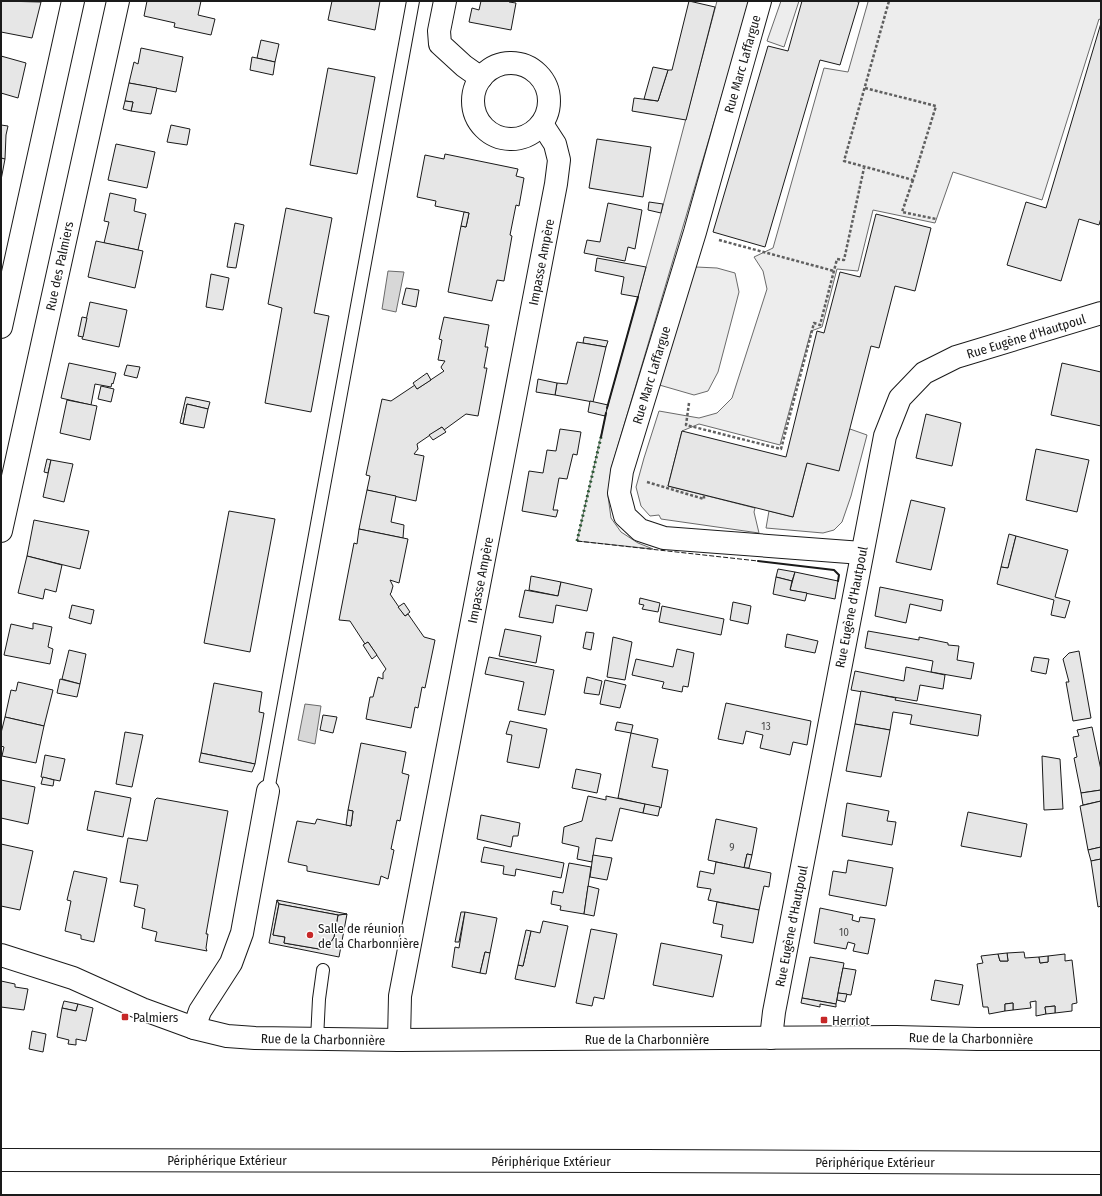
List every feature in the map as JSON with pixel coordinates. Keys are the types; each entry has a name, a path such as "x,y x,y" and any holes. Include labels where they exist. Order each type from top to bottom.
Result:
{"main road":[{"path":"1,327 73,1"},
{"name":"Rue des Palmiers","path":"1,531 118,1"},
{"path":"445,1 439,31 440,44 464,66 481,78"},
{"name":"Rue Marc Laffargue","path":"760,1 695,232 622,471 619,492 625,516 640,530 664,538 862,553"},
{"path":"508,63 519,64 534,71 545,83 548,93 549,104 547,114 542,124 534,132 514,140 503,139 488,132 477,120 473,109 475,88 481,78 488,70 498,65 508,63"},
{"name":"Impasse Ampère","path":"399,1040 400,996 556,184 559,160 555,144 542,124"},
{"name":"Rue Eugène d'Hautpoul","path":"771,1038 774,1012 885,436 900,398 924,373 956,357 1101,313"},
{"path":"194,1028 200,1011 231,963 242,933 268,791"},
{"name":"Rue de la Charbonnière","path":"1,955 73,978 142,1009 194,1028 227,1036 255,1038 399,1040 896,1037 976,1039 1101,1039"},
{"name":"Périphérique Extérieur","path":"1,1160 1101,1163"}],"lane":[{"path":"268,791 413,1"},
{"path":"317,1039 319,999 323,970"}],"path":[{"path":"889,1 844,161 864,168 913,180"},
{"path":"865,88 936,106 902,212 936,219"},
{"path":"689,404 686,425 781,449 814,323 820,325 838,259 844,260 864,168"},
{"path":"695,232 834,271"},
{"path":"622,471 638,479 704,499 704,494"}],"shaded area":[{"path":"717,1 750,1 611,469 608,496 611,518 621,532 638,543 653,549 577,541 608,405"},
{"path":"781,1 799,1 784,47 767,41"},
{"path":"866,1 1101,1 1101,20 1099,19 1042,200 953,172 935,223 873,210 858,271 837,269 822,327 811,331 780,445 699,424 682,431 668,486 755,508 754,512 759,533 661,519 659,515 650,516 641,506 636,487 659,411 699,418 717,413 732,398 767,289 763,271 754,257 773,248 824,68 848,72 868,2"},
{"path":"696,267 717,268 735,273 739,292 718,372 708,391 694,395 649,382"},
{"path":"388,271 404,272 396,312 382,309"},
{"path":"850,429 867,435 851,496 842,522 834,530 823,533 766,528 769,511 793,517 807,463"},
{"path":"305,704 321,706 315,744 298,740"}],"building":[{"path":"1,1 41,2 32,38 1,32"},
{"path":"147,1 201,1 198,15 215,19 211,35 174,27 175,23 144,16"},
{"path":"332,1 380,1 375,30 328,20"},
{"path":"481,1 509,1 516,3 511,30 469,22 472,8 479,10"},
{"path":"689,1 715,7 686,120 632,111 634,98 658,101 668,70 672,70"},
{"path":"802,1 859,2 840,65 820,60 765,247 713,232 768,46 788,51"},
{"path":"1101,23 1101,218 1099,225 1079,219 1061,281 1007,265 1026,202 1046,208"},
{"path":"261,40 279,44 275,62 257,58"},
{"path":"141,48 183,57 176,92 129,83 134,62 138,64"},
{"path":"1,56 26,63 18,98 1,93"},
{"path":"252,57 275,62 273,75 250,70"},
{"path":"653,67 668,70 658,101 644,99"},
{"path":"328,68 375,77 357,174 310,165"},
{"path":"129,83 157,88 151,114 131,111 133,102 125,101"},
{"path":"125,101 133,102 131,111 123,109"},
{"path":"1,125 8,126 5,159 1,158"},
{"path":"171,125 190,129 187,145 167,142"},
{"path":"597,139 651,147 643,197 589,188"},
{"path":"116,144 155,152 147,188 108,180"},
{"path":"445,154 518,169 516,176 524,178 519,206 516,205 510,235 512,236 504,281 497,280 492,301 448,292 461,226 466,227 469,213 435,206 436,201 417,197 425,155 444,159"},
{"path":"1,158 5,159 1,180"},
{"path":"110,193 136,199 134,211 146,214 138,250 104,243 109,222 104,221"},
{"path":"649,202 663,204 661,213 648,210"},
{"path":"608,203 642,210 635,249 628,247 625,261 584,253 587,240 600,242"},
{"path":"286,208 332,218 314,313 329,316 311,412 265,403 282,308 268,304"},
{"path":"464,212 469,213 466,227 461,226"},
{"path":"876,214 931,228 915,291 895,286 879,348 871,346 839,471 807,463 793,517 668,486 682,431 786,457 817,331 824,333 840,272 860,277"},
{"path":"235,223 244,225 236,268 227,267"},
{"path":"96,241 143,251 135,288 88,277"},
{"path":"597,258 646,267 638,297 621,294 624,277 595,271"},
{"path":"211,274 229,278 223,310 206,307"},
{"path":"406,288 419,290 416,307 402,304"},
{"path":"90,302 127,310 119,347 82,339"},
{"path":"82,317 87,318 83,337 78,336"},
{"path":"444,317 489,325 485,347 488,347 484,368 487,368 478,416 466,414 444,430 442,427 417,444 418,449 414,454 424,456 416,501 367,490 370,476 366,475 382,399 391,401 415,385 417,389 444,371 441,367 445,361 438,360 442,340 439,339"},
{"path":"584,337 608,341 606,347 583,343"},
{"path":"577,342 606,347 593,402 555,395 557,383 567,384"},
{"path":"69,363 116,373 113,384 112,383 111,387 95,384 91,405 61,398"},
{"path":"1062,363 1101,372 1101,426 1051,415"},
{"path":"127,365 140,367 137,378 124,375"},
{"path":"427,373 431,380 417,389 413,383"},
{"path":"538,379 557,383 555,395 536,392"},
{"path":"101,386 114,389 111,402 98,399"},
{"path":"186,397 210,402 208,409 187,404 183,424 180,423"},
{"path":"67,400 97,406 90,440 60,433"},
{"path":"590,401 608,405 605,416 588,412"},
{"path":"187,404 208,409 204,428 183,424"},
{"path":"926,414 961,423 952,466 916,458"},
{"path":"442,427 446,432 433,440 429,435"},
{"path":"560,429 581,432 577,455 573,454 567,479 559,478 553,510 558,510 556,517 522,511 529,471 543,473 547,450 556,451"},
{"path":"1036,449 1089,460 1077,512 1026,500"},
{"path":"47,459 51,460 48,473 44,472"},
{"path":"51,460 73,464 64,502 43,497"},
{"path":"367,490 396,496 391,522 404,525 403,538 359,529"},
{"path":"911,500 945,508 931,570 896,562"},
{"path":"229,511 275,519 250,652 204,643"},
{"path":"34,520 89,531 80,569 27,556"},
{"path":"359,529 408,539 399,583 390,580 393,586 390,594 405,616 408,614 424,637 435,640 425,688 422,687 418,708 415,707 411,728 366,719 370,697 373,697 378,677 383,679 383,673 386,669 368,642 365,644 350,621 339,620 354,543 357,544"},
{"path":"1009,534 1016,536 1008,568 1001,567"},
{"path":"1016,536 1068,550 1055,597 1070,601 1065,618 1051,615 1054,600 997,584 1001,567 1008,568"},
{"path":"27,556 62,565 56,592 45,589 43,599 18,593"},
{"path":"778,569 795,572 792,581 776,577"},
{"path":"795,572 838,581 835,599 790,590"},
{"path":"531,576 561,582 558,596 529,590"},
{"path":"776,577 792,581 790,590 807,593 805,601 773,594"},
{"path":"561,582 592,589 587,611 556,605 553,623 519,617 525,590 558,596"},
{"path":"880,587 943,600 941,611 910,604 906,623 875,616"},
{"path":"640,598 660,603 658,612 642,609 644,605 639,604"},
{"path":"733,602 751,606 748,624 730,620"},
{"path":"404,603 410,612 405,616 398,607"},
{"path":"72,605 94,610 91,624 69,618"},
{"path":"662,606 724,619 721,635 659,622"},
{"path":"33,623 52,627 48,647 53,649 50,664 4,655 11,624 33,629"},
{"path":"505,629 541,636 536,663 499,656"},
{"path":"868,631 919,640 919,637 948,643 948,645 959,646 957,660 974,663 971,679 931,672 933,661 865,648"},
{"path":"586,632 594,633 591,650 583,648"},
{"path":"787,634 818,641 815,653 785,647"},
{"path":"613,637 632,642 625,680 607,677"},
{"path":"368,642 377,655 372,659 363,645"},
{"path":"677,649 694,653 688,687 683,686 682,692 662,688 664,682 632,675 636,659 673,667"},
{"path":"69,650 86,654 80,684 62,679"},
{"path":"1079,651 1091,718 1073,721 1066,682 1069,682 1063,659 1069,653"},
{"path":"489,657 554,670 545,715 518,710 524,682 485,674"},
{"path":"1034,657 1049,659 1046,674 1031,671"},
{"path":"906,667 945,675 943,689 920,685 917,701 851,690 855,671 904,681"},
{"path":"587,677 602,681 599,695 584,693"},
{"path":"60,679 80,684 77,697 57,693"},
{"path":"605,680 626,685 620,708 600,704"},
{"path":"18,682 53,690 44,726 5,717 11,690 16,691"},
{"path":"214,683 262,692 259,712 264,713 255,764 201,753"},
{"path":"861,691 896,698 895,700 981,715 978,736 910,724 912,715 893,712 890,730 855,724"},
{"path":"726,703 811,721 807,745 793,742 790,755 760,748 763,735 746,731 743,744 718,739"},
{"path":"323,715 337,717 333,733 320,730"},
{"path":"5,717 44,726 36,763 2,756 4,747 1,746 1,733"},
{"path":"510,721 547,729 539,768 507,762 512,735 506,734"},
{"path":"617,722 633,725 631,733 615,730"},
{"path":"855,724 890,730 881,777 846,771"},
{"path":"1092,727 1101,770 1101,790 1081,793 1074,758 1077,757 1073,737 1079,736 1077,730"},
{"path":"125,732 143,735 132,787 116,784"},
{"path":"631,733 658,739 652,767 668,770 661,808 618,798"},
{"path":"361,743 406,752 402,773 409,775 400,821 397,820 391,849 394,850 388,879 381,876 379,885 307,871 307,866 288,862 297,821 315,824 317,819 351,826 353,811 348,810"},
{"path":"201,753 255,764 252,772 199,762"},
{"path":"45,755 65,759 60,781 41,777"},
{"path":"1042,756 1060,759 1063,809 1044,810"},
{"path":"576,769 601,774 597,793 572,788"},
{"path":"43,777 54,780 53,786 41,784"},
{"path":"1,780 35,787 28,824 1,818"},
{"path":"1101,790 1101,801 1083,805 1081,793"},
{"path":"95,791 131,798 123,837 87,830"},
{"path":"588,796 606,800 606,796 645,804 643,813 620,808 612,841 596,838 592,862 577,859 579,847 562,843 564,827 582,821"},
{"path":"157,798 228,811 206,934 208,934 207,951 155,941 157,932 142,928 145,909 134,906 138,885 120,882 128,838 147,841 155,800"},
{"path":"1101,801 1101,847 1088,850 1080,806"},
{"path":"847,803 889,811 887,821 896,822 892,845 842,836"},
{"path":"645,804 660,807 658,816 643,813"},
{"path":"348,810 353,811 351,826 346,825"},
{"path":"968,812 1027,824 1021,857 961,846"},
{"path":"481,815 520,823 518,836 513,836 511,847 477,839"},
{"path":"716,819 757,828 752,855 747,854 744,868 708,860"},
{"path":"1,844 33,851 20,910 1,906"},
{"path":"484,847 564,863 561,878 516,869 515,876 503,874 504,866 481,862"},
{"path":"1101,847 1101,859 1091,861 1088,850"},
{"path":"747,854 752,855 749,868 744,868"},
{"path":"593,855 612,858 607,880 590,877"},
{"path":"1101,859 1101,906 1098,907 1091,861"},
{"path":"848,860 893,868 886,906 829,895 833,871 846,873"},
{"path":"716,862 771,873 769,887 764,886 759,910 708,900 711,889 697,887 700,871 714,874"},
{"path":"569,863 591,867 584,914 560,910 561,906 551,904 553,891 563,893"},
{"path":"74,871 107,878 94,942 81,939 81,935 65,931 71,901 67,900"},
{"path":"588,886 599,889 594,916 584,914"},
{"path":"277,900 279,904 273,935 285,937 284,943 319,949 324,948 329,945 334,937 338,915 347,914 339,957 269,943"},
{"path":"277,900 347,914 338,915 279,904"},
{"path":"717,902 759,910 753,943 721,937 723,925 713,923"},
{"path":"279,904 338,915 334,937 329,945 319,949 284,943 285,937 273,935"},
{"path":"820,908 853,915 852,920 859,922 860,917 875,919 868,954 853,951 855,944 848,942 846,949 814,943"},
{"path":"461,912 465,912 459,942 455,942"},
{"path":"465,912 497,918 490,953 485,952 480,973 452,967 455,947 459,948"},
{"path":"543,921 568,926 555,987 515,979 518,965 523,966 531,931 540,933"},
{"path":"591,929 617,934 604,999 594,997 592,1006 576,1003"},
{"path":"526,930 531,931 523,966 518,965"},
{"path":"661,943 722,955 713,997 653,985"},
{"path":"485,952 490,953 486,974 480,973"},
{"path":"1024,952 1025,958 1039,957 1040,963 1048,962 1048,956 1065,954 1065,961 1072,960 1077,1003 1072,1004 1072,1011 1055,1013 1055,1006 1045,1007 1046,1014 1036,1016 1036,1001 1030,1002 1031,1008 1013,1010 1013,1003 1005,1004 1005,1011 989,1014 988,1007 983,1007 977,964 983,963 981,956 998,954 1000,961 1008,961 1007,953"},
{"path":"1007,953 1008,961 1000,961 998,954"},
{"path":"1048,956 1048,962 1040,963 1039,957"},
{"path":"810,957 844,963 836,1004 802,998"},
{"path":"843,968 856,970 851,995 838,993"},
{"path":"935,980 963,985 959,1005 931,1000"},
{"path":"1,981 15,984 15,987 28,989 24,1010 1,1007"},
{"path":"838,993 847,994 845,1002 837,1000"},
{"path":"802,998 836,1004 836,1007 820,1004 820,1007 801,1003"},
{"path":"64,1001 78,1004 76,1011 62,1008"},
{"path":"1013,1003 1013,1010 1005,1011 1005,1004"},
{"path":"78,1004 93,1008 86,1041 76,1039 76,1045 68,1044 69,1040 57,1037 62,1008 76,1011"},
{"path":"1055,1006 1055,1013 1046,1014 1045,1007"},
{"path":"32,1031 46,1034 43,1052 29,1049"}],"hedge":[{"path":"577,541 601,437"}],"fence":[{"path":"577,541 758,561"}],"wall":[{"path":"607,408 638,297"},
{"path":"601,437 606,413"},
{"path":"758,561 834,570 839,575 838,581"}],"place":[{"name":"Salle de réunion de la Charbonnière","path":"310,935"},
{"name":"Palmiers","path":"125,1017"},
{"name":"Herriot","path":"824,1020"}]}
